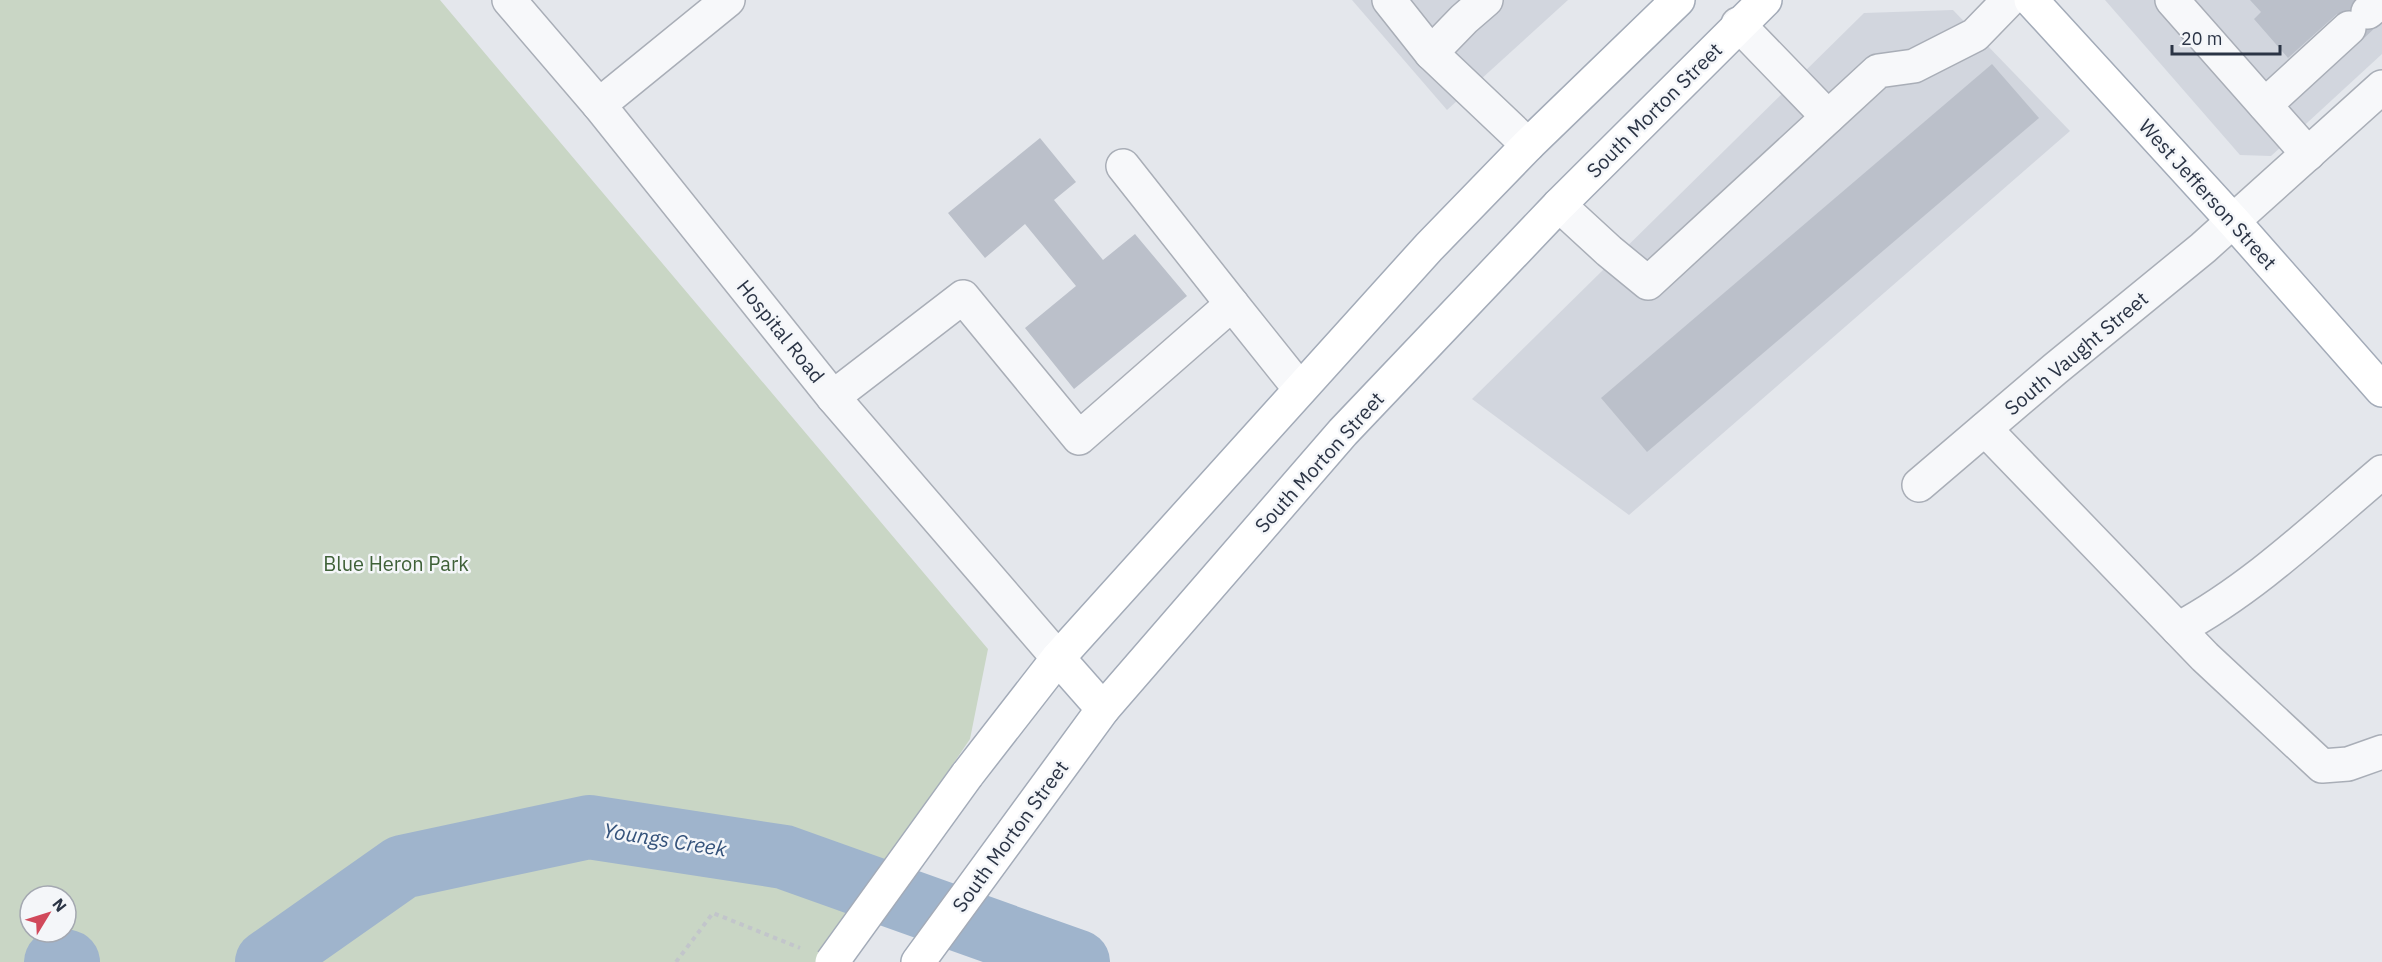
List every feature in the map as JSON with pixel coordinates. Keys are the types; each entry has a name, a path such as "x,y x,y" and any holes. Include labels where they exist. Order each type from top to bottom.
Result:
{"main road":[{"path":"832,962 967,775 1058,658 1429,247 1528,145 1678,0"},
{"name":"South Morton Street","path":"918,962 1103,710 1343,432 1558,205 1738,24 1765,0"},
{"name":"West Jefferson Street","path":"2031,0 2234,222 2382,390"},
{"path":"1058,658 1103,710"}],"street":[{"name":"Hospital Road","path":"509,0 599,105 833,397 1058,658"},
{"path":"599,105 728,0"},
{"path":"1389,0 1431,53 1528,145"},
{"path":"1431,53 1486,0"},
{"path":"1558,205 1648,283 1878,71 1914,66 1975,34 2009,0"},
{"path":"2172,0 2308,154"},
{"path":"2265,105 2366,13"},
{"path":"1738,24 1828,117"},
{"name":"South Vaught Street","path":"1919,484 2234,222 2382,87"},
{"path":"1123,166 1300,389"},
{"path":"833,397 963,297 1079,438 1232,304"},
{"path":"1985,429 2205,657 2322,766 2348,764 2382,752"},
{"path":"2178,628 2212,611 2285,554 2382,472"}],"path":[{"path":"676,962 713,913 801,949"}],"shaded area":[{"path":"1352,0 1568,0 1447,110"},
{"path":"2105,0 2382,0 2382,54 2271,156 2240,155"},
{"path":"1953,10 2070,131 1629,515 1472,399 1864,13"}],"green space":[{"name":"Blue Heron Park","path":"0,0 440,0 988,649 970,739 819,962 0,962"}],"building":[{"path":"2250,0 2357,0 2379,24 2361,41 2337,14 2288,58 2254,19 2261,12"},
{"path":"1992,64 2039,118 1647,452 1601,398"},
{"path":"1040,138 1076,182 1054,200 1103,260 1135,234 1187,296 1074,389 1025,328 1076,286 1025,224 985,258 948,213"}],"waterway":[{"name":"Youngs Creek","path":"267,962 402,867 589,827 784,857 1078,962"},
{"name":"Youngs Creek","path":"56,962 61,960 68,962"}]}
